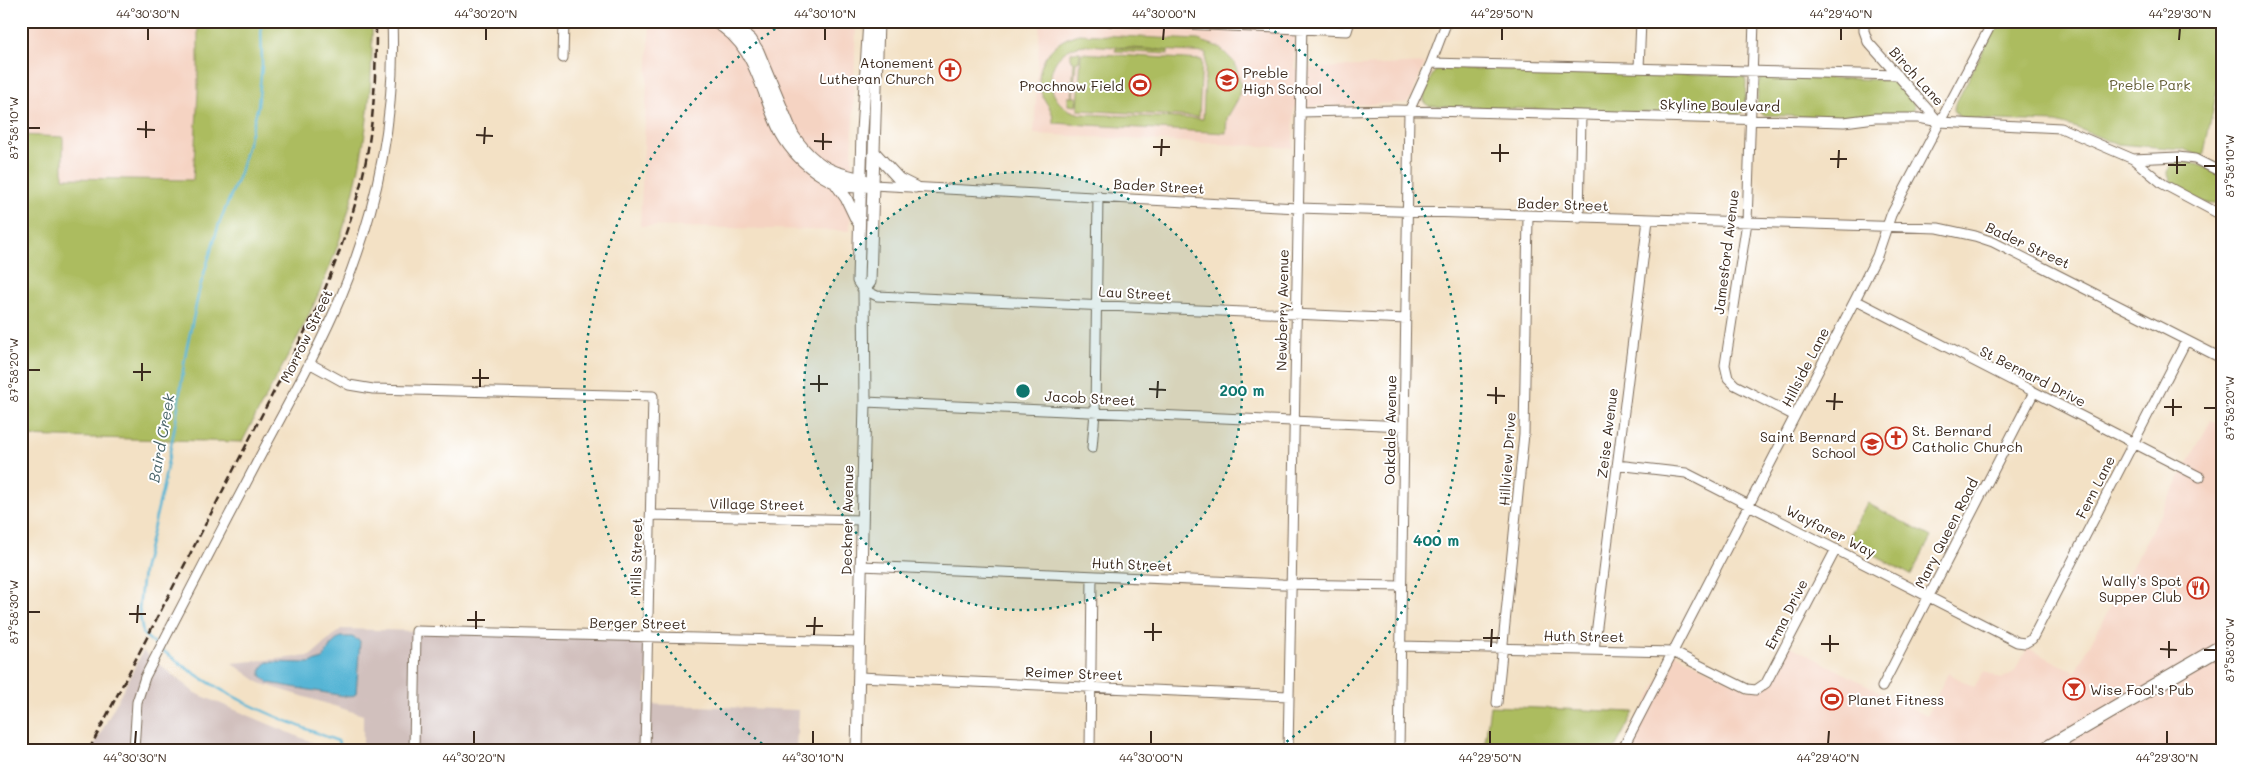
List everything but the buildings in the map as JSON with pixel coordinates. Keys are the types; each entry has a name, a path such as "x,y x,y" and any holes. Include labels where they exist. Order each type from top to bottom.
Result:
{"main road":[{"path":"2044,750 2223,646"}],"street":[{"name":"Morrow Street","path":"134,750 138,696 165,639 309,363 342,294 374,200 389,106 392,21"},
{"path":"563,58 564,21"},
{"path":"713,21 740,42 750,56 774,117 789,145 805,164 836,184 852,209 859,228"},
{"path":"729,21 746,35 758,51 790,129 801,146 810,156 829,169 860,182 873,185"},
{"name":"Deckner Avenue","path":"857,750 865,402 864,290 858,281 864,95 870,21"},
{"name":"Deckner Avenue","path":"864,290 870,282 878,21"},
{"path":"1109,21 1302,25 1347,31 1350,21"},
{"path":"1409,110 1431,63 1447,21"},
{"path":"1639,68 1641,21"},
{"name":"Jamesford Avenue","path":"1754,21 1747,222 1725,365 1726,371 1735,385 1795,416"},
{"name":"Birch Lane","path":"1864,21 1864,31 1868,42 1939,122"},
{"name":"Hillside Lane","path":"1622,750 1855,300 1877,256 1886,227 1993,21"},
{"name":"Newberry Avenue","path":"1288,750 1302,25"},
{"path":"1431,63 1898,75"},
{"name":"Skyline Boulevard","path":"1300,112 1409,110 1844,122 1875,118 1919,118 1939,122 2061,128 2133,159 2163,184 2222,215"},
{"name":"Oakdale Avenue","path":"1400,750 1409,110"},
{"path":"1579,218 1581,115"},
{"path":"874,152 899,179 915,187"},
{"name":"Skyline Boulevard","path":"2133,159 2178,157 2194,159 2223,173"},
{"path":"836,184 860,182"},
{"name":"Bader Street","path":"873,185 1298,208 1528,217 1747,222 1957,231 1993,242 2223,359"},
{"path":"1092,448 1095,412 1098,196"},
{"name":"Hillview Drive","path":"1497,703 1524,434 1528,217"},
{"name":"Zeise Avenue","path":"1594,650 1648,220"},
{"name":"Lau Street","path":"864,290 877,296 1406,319"},
{"name":"St Bernard Drive","path":"1855,300 2200,477"},
{"name":"Fern Lane","path":"2025,643 2032,639 2186,341"},
{"name":"Mills Street","path":"309,363 349,385 373,390 653,396 645,750"},
{"name":"Mary Queen Road","path":"1882,687 2034,392"},
{"name":"Jacob Street","path":"865,402 1404,426"},
{"name":"Wayfarer Way","path":"1617,464 1686,473 2016,642 2025,643"},
{"name":"Village Street","path":"651,515 862,520"},
{"name":"Erma Drive","path":"1759,689 1766,683 1836,549"},
{"name":"Huth Street","path":"861,566 1291,584 1401,586"},
{"path":"1090,750 1092,576"},
{"name":"Berger Street","path":"414,750 416,631 859,642"},
{"name":"Huth Street","path":"1400,646 1673,652 1747,689 1759,689"},
{"name":"Reimer Street","path":"858,677 1289,696"}],"shaded area":[{"path":"21,21 198,21 198,92 193,180 62,178 63,137 21,135"},
{"path":"650,21 856,21 850,231 640,226"},
{"name":"Preble High School","path":"1040,21 1295,21 1294,69 1425,63 1411,98 1406,103 1294,107 1293,148 1034,134"},
{"path":"2211,420 2223,426 2223,750 1622,750 1673,652 1747,689 1761,688 1787,644 1927,716 1948,673 1974,687 1984,671 2001,679 2014,672 2026,651 2025,643 2030,649 2075,672"},
{"path":"341,629 648,637 646,704 798,710 796,750 363,750 363,715 260,683 232,663 310,656"},
{"path":"143,651 195,693 316,744 315,750 92,750"}],"green space":[{"path":"198,21 372,21 371,82 364,143 351,203 323,284 302,330 242,442 21,436 21,135 63,137 63,178 193,180 198,92"},
{"name":"Preble Park","path":"1998,21 2223,21 2223,62 2203,157 2183,149 2116,144 2077,128 2056,122 1965,119 1959,117 1954,110 1957,101"},
{"path":"1079,34 1198,40 1219,47 1235,63 1241,84 1238,99 1227,118 1226,133 1053,123 1051,110 1041,92 1040,72 1047,55 1053,48 1070,37","holes":["1087,45 1206,53 1203,119 1082,114 1068,109 1058,101 1052,90 1051,78 1054,66 1061,56 1072,48"]},
{"path":"1116,48 1168,51 1168,54 1115,51"},
{"path":"1071,52 1080,52 1079,61 1076,61 1073,97 1077,97 1076,106 1068,105 1068,97 1072,97 1074,61 1071,60"},
{"name":"Prochnow Field","path":"1081,53 1202,60 1199,117 1078,110"},
{"path":"1438,68 1739,75 1745,78 1746,82 1745,109 1737,115 1429,106 1424,102 1425,92"},
{"path":"1766,76 1891,80 1912,99 1915,108 1908,114 1840,118 1763,115 1757,110 1758,84 1761,78"},
{"path":"2191,161 2223,176 2224,194 2220,203 2215,204 2198,200 2179,189 2172,182 2168,176 2169,169 2173,163"},
{"path":"1867,503 1931,537 1911,575 1847,541"},
{"path":"1490,706 1634,712 1614,750 1484,750"}],"water":[{"path":"340,637 352,637 360,641 356,694 350,697 269,683 261,676 261,669 267,662 309,663 323,659 331,645"}],"waterway":[{"name":"Baird Creek","path":"158,647 143,634 139,609 143,571 163,487 176,420 186,351 200,287 219,224 240,173 258,106 262,65 261,21"},
{"name":"Baird Creek","path":"162,650 183,666 246,703 338,741 341,750"}],"railway":[{"path":"89,750 318,306 330,277 351,217 365,167 373,105 376,21"}],"place":[{"name":"Atonement Lutheran Church","path":"950,70"},
{"name":"Preble High School","path":"1227,80"},
{"name":"Prochnow Field","path":"1140,85"},
{"name":"St. Bernard Catholic Church","path":"1896,438"},
{"name":"Saint Bernard School","path":"1872,444"},
{"name":"Wally's Spot Supper Club","path":"2198,588"},
{"name":"Wise Fool's Pub","path":"2074,689"},
{"name":"Planet Fitness","path":"1832,699"}]}
